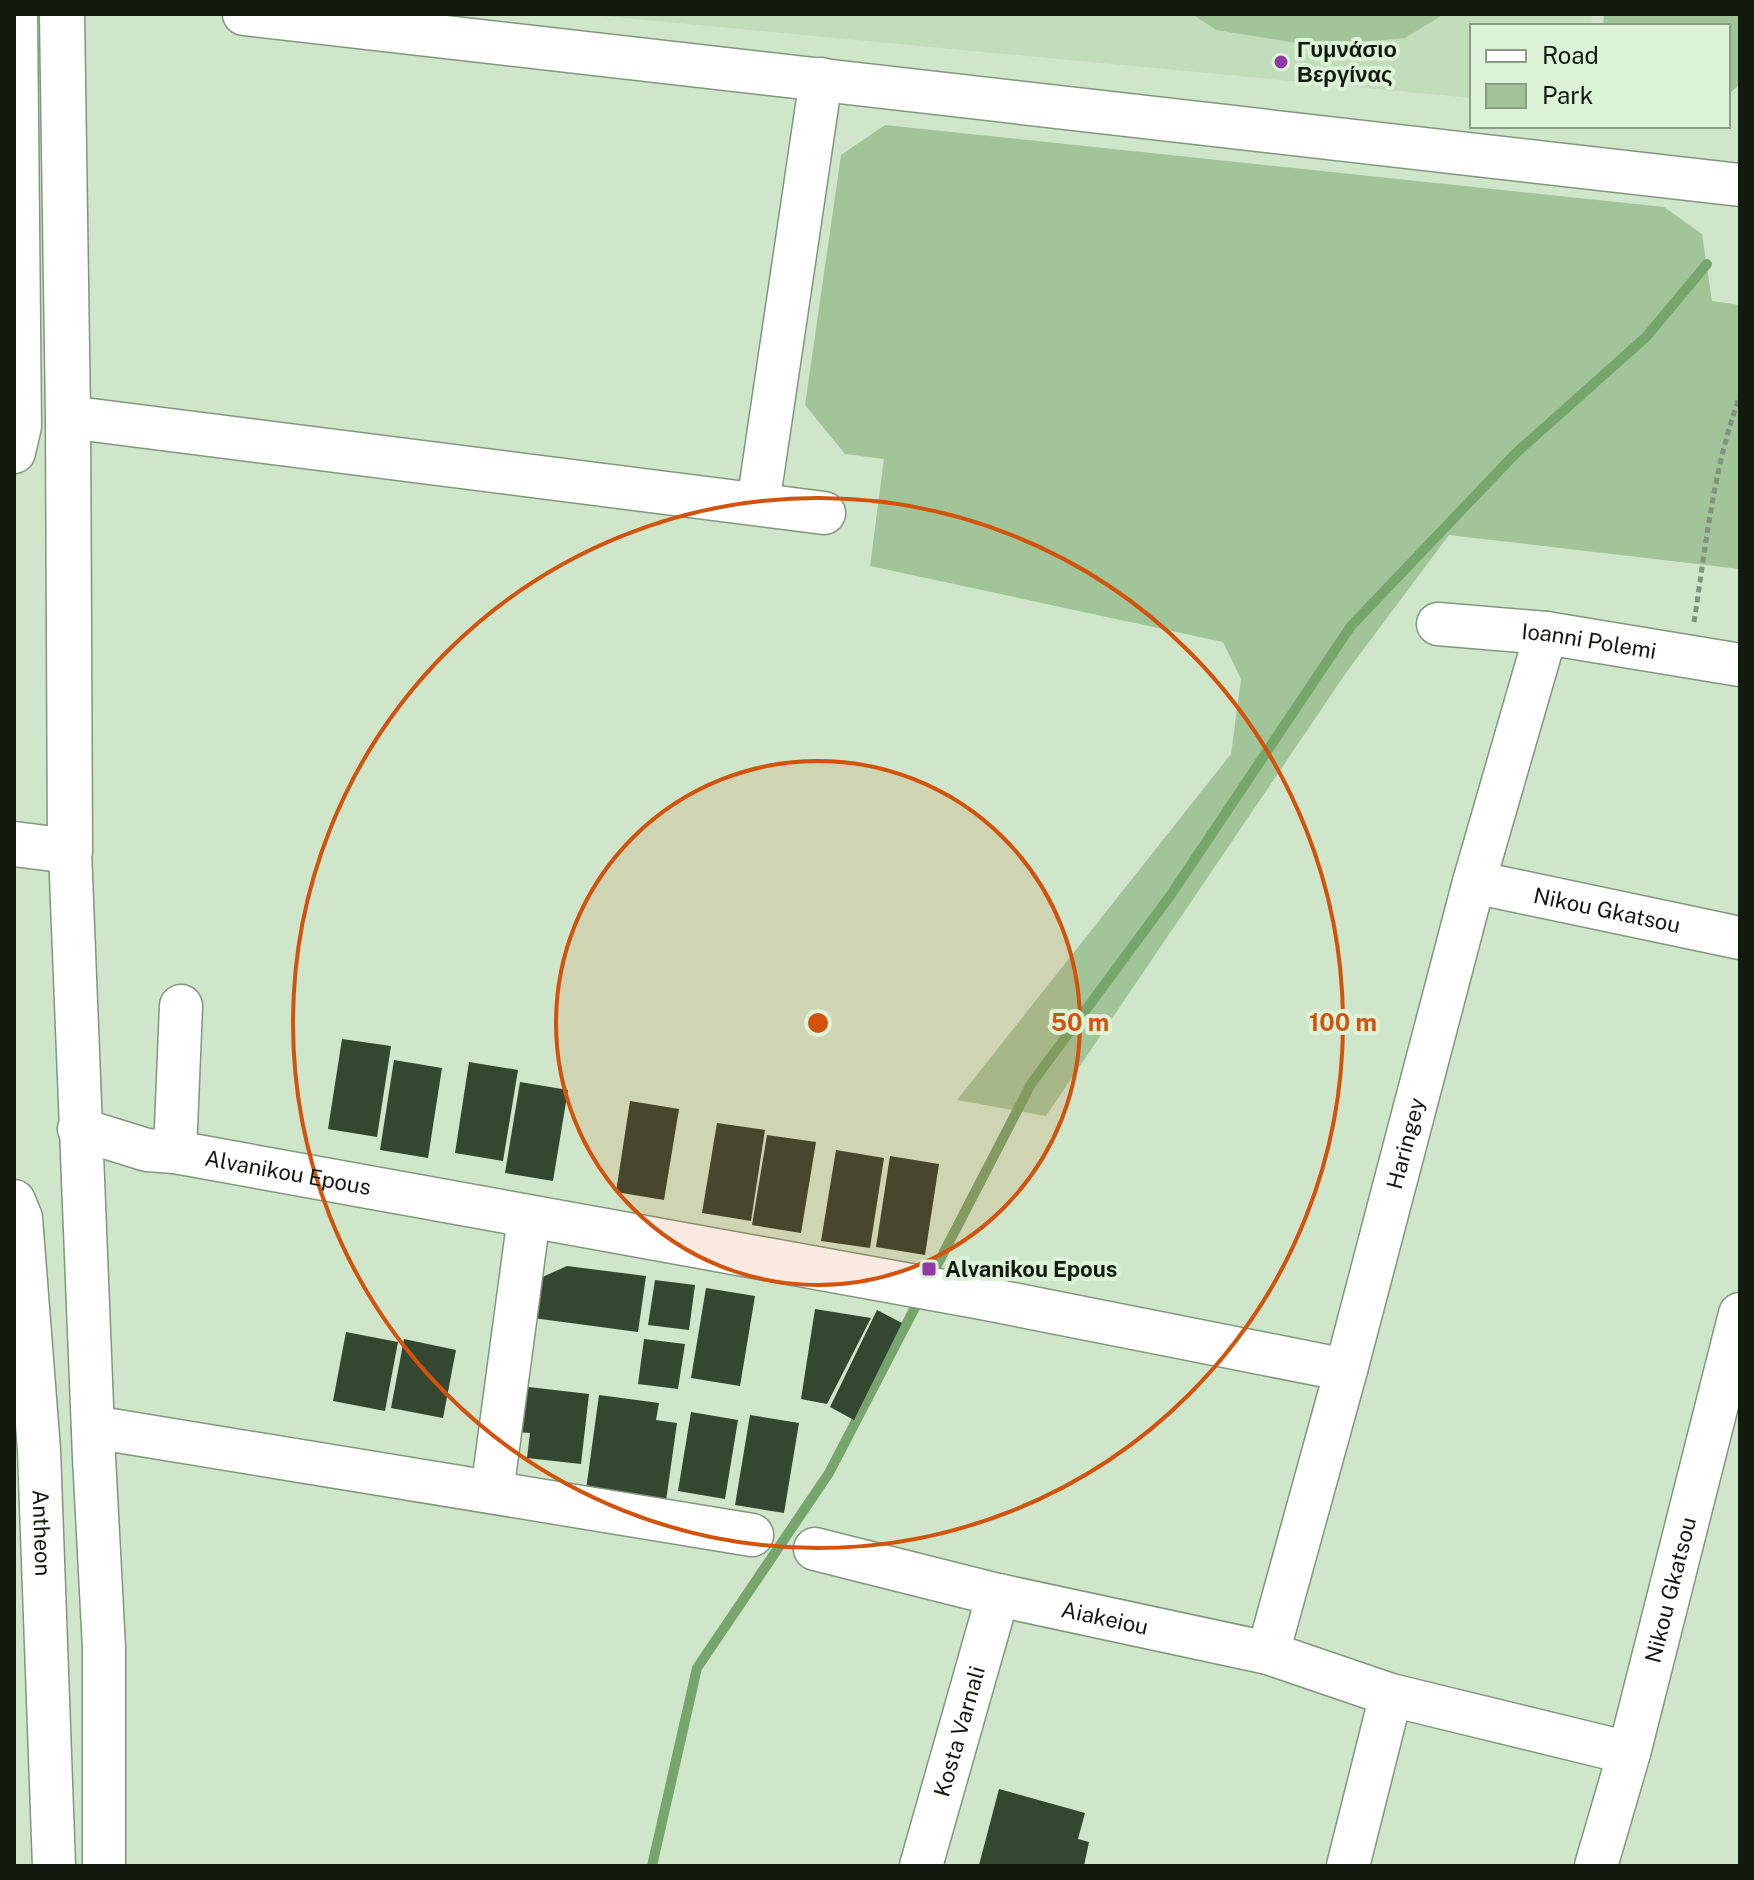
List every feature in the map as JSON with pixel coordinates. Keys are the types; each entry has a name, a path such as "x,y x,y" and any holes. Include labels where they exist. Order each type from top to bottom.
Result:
{"street":[{"path":"14,452 20,426 16,14"},
{"path":"62,14 70,851 79,1129 104,1648 104,1866"},
{"path":"244,14 1740,185"},
{"path":"758,504 821,79"},
{"path":"68,417 824,513"},
{"name":"Ioanni Polemi","path":"1438,624 1546,633 1740,665"},
{"name":"Haringey","path":"1268,1653 1474,882 1546,633"},
{"path":"14,844 70,851"},
{"name":"Nikou Gkatsou","path":"1474,882 1740,938"},
{"path":"175,1152 181,1006"},
{"name":"Alvanikou Epous","path":"79,1129 147,1150 175,1152 899,1282 1346,1370"},
{"name":"Antheon","path":"14,1201 21,1218 39,1450 32,1754 54,1866"},
{"path":"492,1492 529,1217"},
{"name":"Nikou Gkatsou","path":"1596,1866 1629,1753 1740,1314"},
{"path":"93,1427 752,1535"},
{"name":"Aiakeiou","path":"815,1549 998,1595 1268,1653 1391,1695 1629,1753"},
{"name":"Kosta Varnali","path":"921,1866 998,1595"},
{"path":"1348,1866 1391,1695"}],"path":[{"path":"1689,657 1712,506 1728,428 1740,396"}],"shaded area":[{"name":"Γυμνάσιο Βεργίνας","path":"582,14 1592,14 1591,24 1470,24 1470,98"}],"green space":[{"path":"1192,14 1444,14 1405,38 1316,46 1216,30"},
{"path":"1604,14 1740,14 1740,78 1737,87 1730,93 1730,24 1603,24"},
{"path":"885,125 1664,207 1702,234 1712,301 1740,305 1740,569 1449,535 1348,670 1046,1116 957,1100 1231,754 1241,679 1223,642 870,566 884,459 845,454 805,405 841,155"}],"building":[{"path":"342,1039 391,1046 377,1137 328,1129"},
{"path":"394,1060 442,1068 428,1158 380,1150"},
{"path":"469,1062 518,1070 503,1161 455,1153"},
{"path":"520,1082 568,1090 553,1181 505,1173"},
{"path":"630,1101 679,1109 664,1200 616,1192"},
{"path":"717,1123 765,1130 751,1221 702,1213"},
{"path":"767,1135 816,1142 801,1233 752,1225"},
{"path":"836,1150 884,1158 870,1248 821,1241"},
{"path":"890,1156 939,1164 925,1255 876,1247"},
{"path":"567,1266 646,1276 638,1332 533,1318 538,1279"},
{"path":"655,1280 695,1285 689,1330 648,1325"},
{"path":"706,1288 755,1296 740,1386 691,1378"},
{"path":"815,1309 871,1318 827,1404 801,1399"},
{"path":"877,1310 902,1323 854,1420 830,1407"},
{"path":"346,1332 398,1342 385,1411 333,1401"},
{"path":"404,1339 456,1350 443,1418 391,1408"},
{"path":"644,1339 685,1344 678,1389 638,1384"},
{"path":"520,1386 589,1394 581,1464 527,1458 530,1433 515,1432"},
{"path":"599,1395 659,1403 656,1420 677,1423 666,1501 586,1490"},
{"path":"691,1412 738,1420 725,1499 678,1491"},
{"path":"750,1415 799,1423 784,1513 735,1505"},
{"path":"999,1789 1085,1813 1078,1839 1089,1842 1084,1866 979,1865"}],"waterway":[{"path":"930,1279 1031,1084 1170,896 1351,626 1516,453 1646,337 1707,264"},
{"path":"652,1866 697,1668 829,1473 921,1296"}],"place":[{"name":"Γυμνάσιο Βεργίνας","path":"1281,62"},
{"name":"Alvanikou Epous","path":"929,1269"}]}
